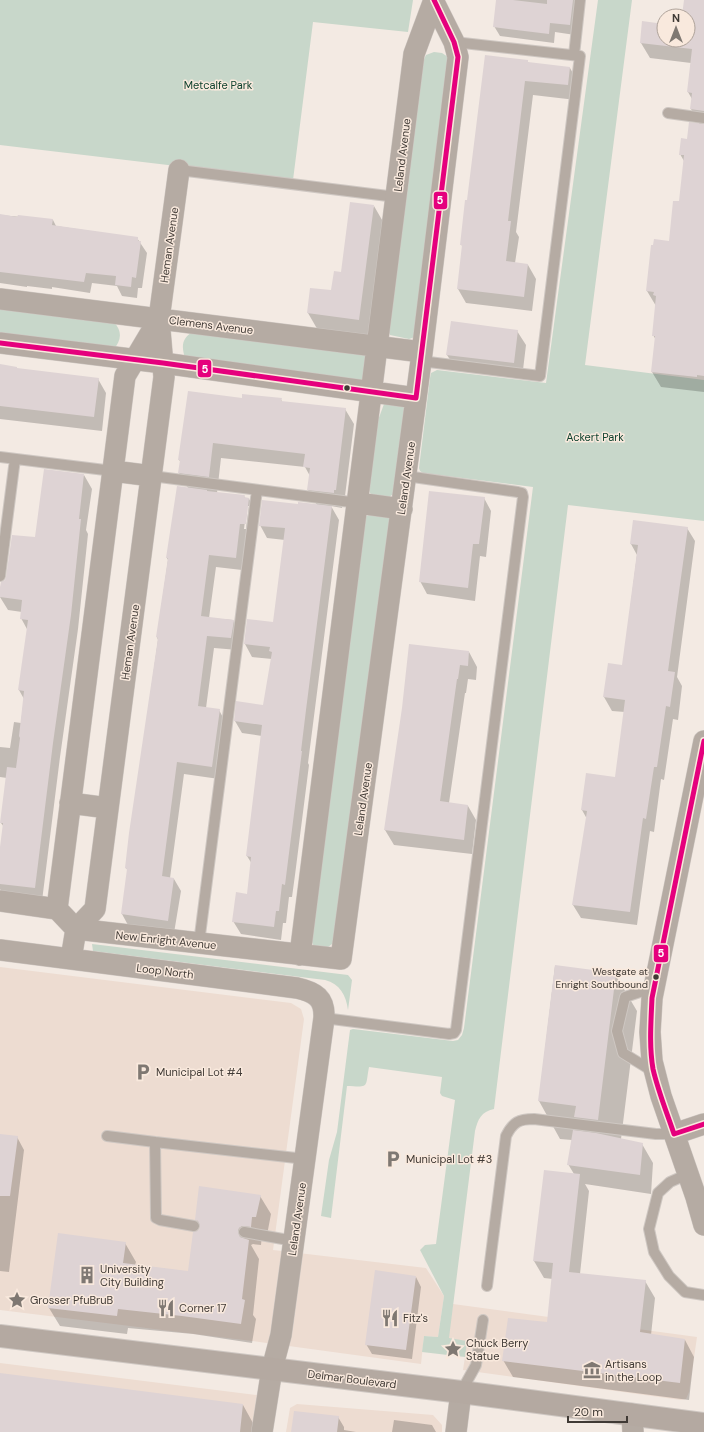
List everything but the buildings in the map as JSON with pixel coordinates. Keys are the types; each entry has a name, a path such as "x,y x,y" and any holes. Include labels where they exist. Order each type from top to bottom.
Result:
{"main road":[{"name":"Delmar Boulevard","path":"0,1336 461,1392 633,1423 704,1424"}],"street":[{"name":"Leland Avenue","path":"341,959 422,356 458,57 454,42 434,1"},
{"name":"Leland Avenue","path":"300,955 414,54 434,1"},
{"name":"Heman Avenue","path":"76,930 95,909 164,377 159,319 179,170"},
{"name":"Clemens Avenue","path":"0,299 378,346 422,356"},
{"name":"Heman Avenue","path":"57,909 126,376 159,319"},
{"path":"0,343 163,363 416,398"},
{"path":"113,471 152,476"},
{"path":"358,502 402,509"},
{"path":"704,741 652,998 650,1032 652,1061 661,1096 704,1225"},
{"path":"70,803 108,808"},
{"path":"0,901 57,909 76,930 71,959"},
{"name":"New Enright Avenue","path":"76,930 341,959"},
{"name":"Loop North","path":"0,950 297,988 309,991 318,996 324,1011"},
{"name":"Leland Avenue","path":"262,1432 272,1369 281,1335 324,1011"},
{"path":"674,1134 704,1124"},
{"path":"456,1432 461,1392"}],"lane":[{"path":"574,55 580,0"},
{"path":"422,356 540,376 580,56 454,42"},
{"path":"668,113 704,118"},
{"path":"179,170 396,197"},
{"path":"0,457 113,471"},
{"path":"0,576 15,459"},
{"path":"152,476 358,502"},
{"path":"324,1011 449,1034 454,1033 456,1030 523,497 522,493 518,492 406,476"},
{"path":"199,943 257,490"},
{"path":"655,987 625,998 617,1031 622,1053 655,1073"},
{"path":"487,1286 506,1136 509,1129 516,1122 523,1119 534,1119 656,1134 674,1134"},
{"path":"107,1136 305,1159"},
{"path":"155,1142 156,1218 194,1226"},
{"path":"688,1174 670,1182 658,1193 649,1229 654,1252 669,1276 685,1292 704,1295"},
{"path":"244,1232 294,1241"},
{"path":"461,1392 476,1365 483,1320"}],"shaded area":[{"path":"0,967 291,1003 301,1009 304,1019 273,1250 426,1268 444,1296 438,1337 424,1336 421,1364 252,1341 0,1310"},
{"path":"453,1304 697,1337 689,1392 686,1399 681,1400 463,1370 465,1357 448,1339"},
{"path":"0,1363 257,1395 252,1432 0,1432"},
{"path":"297,1404 433,1415 442,1425 442,1432 286,1432 290,1408"}],"green space":[{"name":"Metcalfe Park","path":"0,0 413,0 408,32 313,22 293,180 0,145"},
{"name":"Ackert Park","path":"598,0 632,0 585,365 704,380 704,521 568,505 494,1109 483,1114 477,1123 475,1131 449,1338 467,1341 465,1357 422,1352 424,1336 438,1337 444,1296 420,1250 425,1245 436,1244 455,1100 442,1096 440,1093 442,1077 369,1067 365,1085 347,1086 331,1218 321,1216 329,1160 337,1132 350,1030 353,1029 453,1041 458,1040 462,1035 464,1028 533,487 423,473 420,471 419,468 430,378 431,373 437,370 546,383"},
{"path":"434,52 442,53 448,57 415,337 409,339 390,335 388,330 423,61 426,55"},
{"path":"0,308 114,322 119,329 119,340 113,350 0,336"},
{"path":"194,331 360,352 365,356 366,363 364,378 361,381 185,358 183,346 185,339"},
{"path":"384,404 406,408 393,494 388,498 374,496 370,493 369,486 377,423"},
{"path":"371,514 388,515 392,519 339,934 327,948 314,946 311,941 366,516"},
{"path":"92,944 348,975 352,980 348,1010 344,995 338,987 335,984 325,980 93,951"}],"transit line":[{"name":"5","path":"0,343 163,363 416,398 458,57 454,42 434,0"},
{"name":"5","path":"704,741 652,998 651,1034 653,1069 674,1134 704,1124"}],"place":[{"name":"Westgate at Enright Southbound","path":"656,977"},
{"name":"Municipal Lot #4","path":"143,1072"},
{"name":"Municipal Lot #3","path":"393,1159"},
{"name":"University City Building","path":"87,1275"},
{"name":"Grosser PfuBruB","path":"17,1300"},
{"name":"Corner 17","path":"166,1308"},
{"name":"Fitz's","path":"390,1318"},
{"name":"Chuck Berry Statue","path":"453,1349"},
{"name":"Artisans in the Loop","path":"592,1370"}]}
